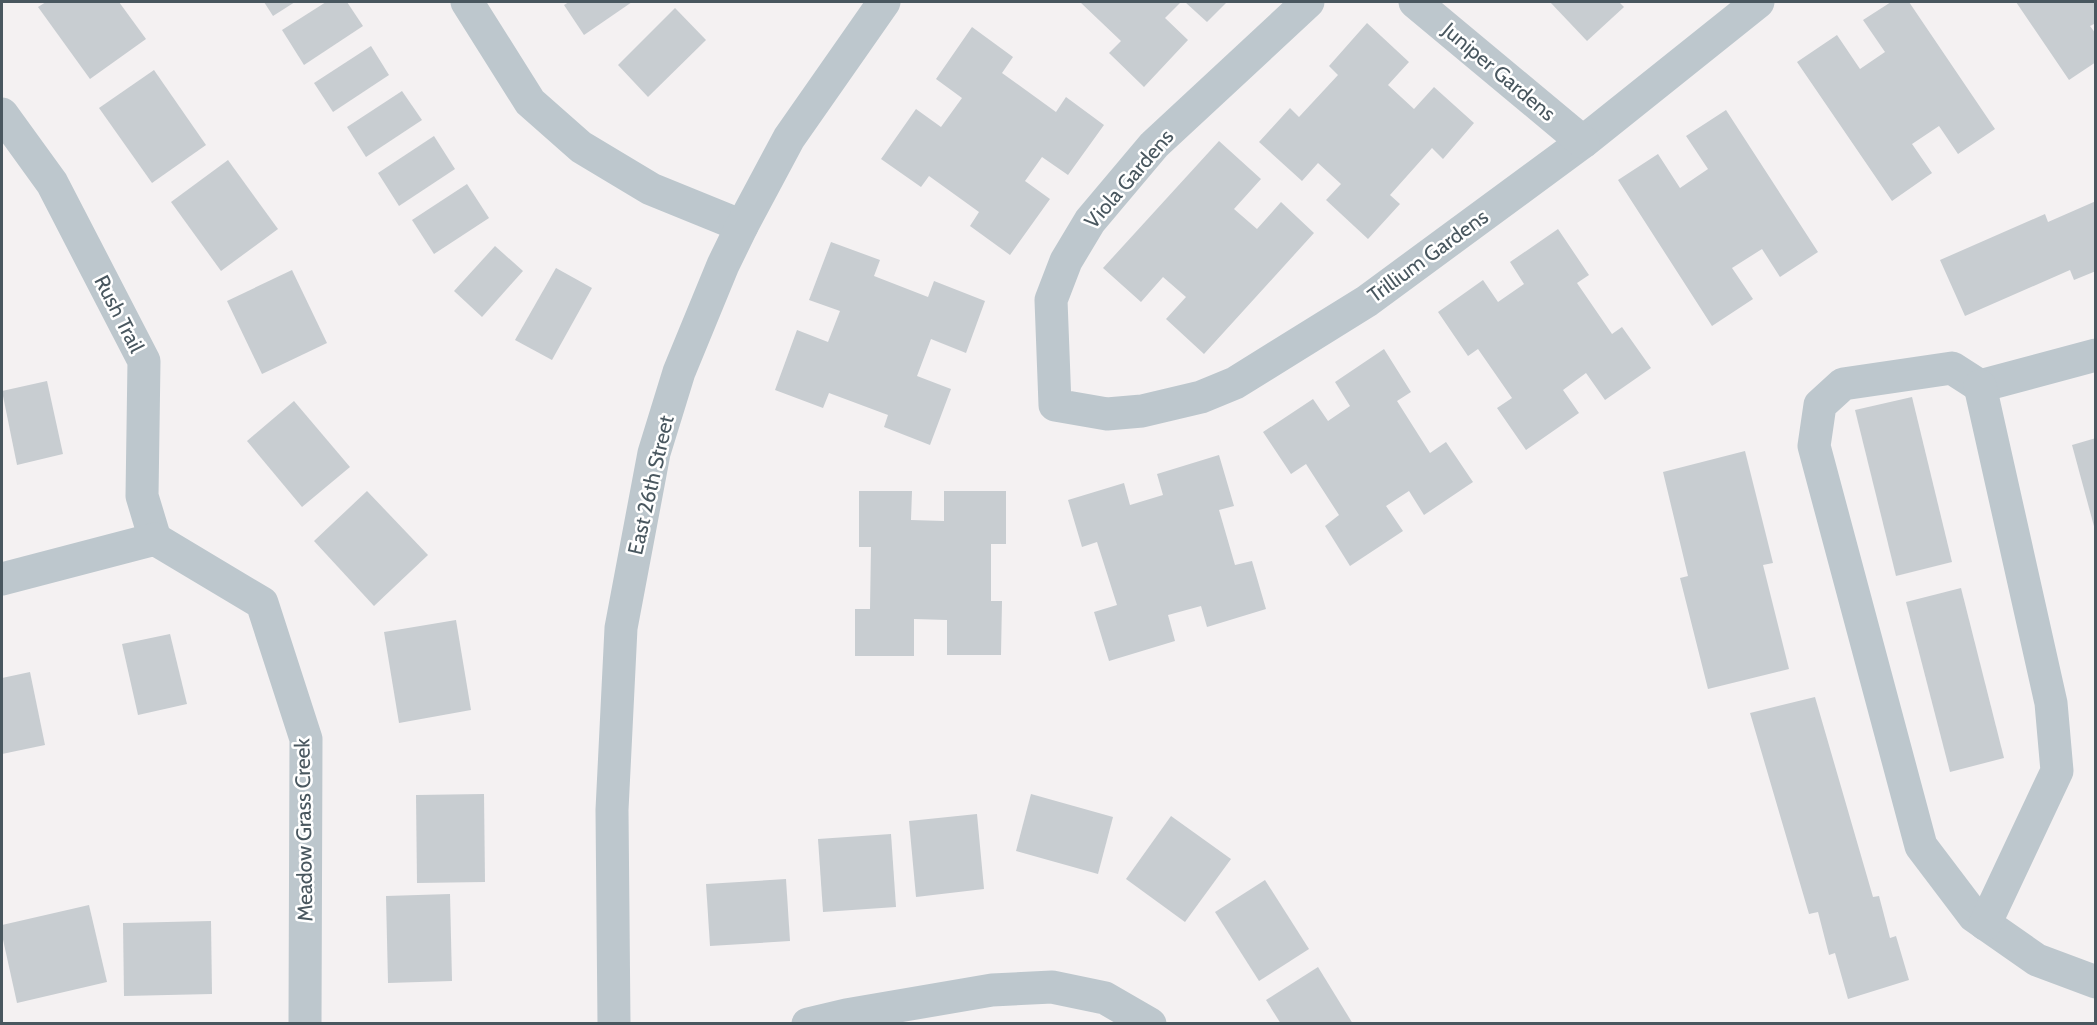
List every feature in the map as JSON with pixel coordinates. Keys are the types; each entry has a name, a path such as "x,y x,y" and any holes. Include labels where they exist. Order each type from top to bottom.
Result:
{"street":[{"path":"467,2 530,102 581,147 651,189 742,226"},
{"name":"East 26th Street","path":"614,1023 612,810 621,628 654,453 679,372 723,265 742,226 789,138 884,2"},
{"name":"Viola Gardens","path":"1055,405 1051,300 1066,261 1090,221 1154,145 1308,2"},
{"name":"Juniper Gardens","path":"1415,2 1583,142"},
{"name":"Trillium Gardens","path":"1055,405 1107,414 1142,411 1201,397 1234,383 1367,301 1583,142 1758,2"},
{"name":"Rush Trail","path":"2,114 52,183 144,361 142,496 155,539"},
{"path":"1980,386 2096,355"},
{"path":"1985,924 2057,771 2052,703 1980,386 1952,368 1843,384 1820,405 1814,446 1921,846 1974,916 1985,924 2037,960 2096,982"},
{"path":"2,579 155,539"},
{"name":"Meadow Grass Creek","path":"155,539 262,603 301,721 306,739 305,1023"},
{"path":"808,1023 846,1019 992,990 1052,987 1105,998 1150,1023"}],"building":[{"path":"46,2 119,2 146,39 90,79 38,7"},
{"path":"264,2 295,2 273,16"},
{"path":"326,2 347,2 363,26 304,65 282,30"},
{"path":"569,2 632,2 584,35 564,5"},
{"path":"1080,2 1181,2 1165,18 1188,40 1144,87 1109,53 1121,41"},
{"path":"1185,2 1227,2 1207,22"},
{"path":"1550,2 1619,2 1624,7 1587,41"},
{"path":"1891,2 1909,2 1995,129 1958,154 1939,126 1912,144 1932,173 1892,201 1797,62 1837,35 1860,69 1885,52 1863,20"},
{"path":"2016,2 2096,2 2096,23 2090,26 2096,34 2096,62 2069,80"},
{"path":"675,8 706,40 648,97 618,65"},
{"path":"1367,23 1409,62 1388,85 1414,109 1434,87 1474,123 1443,159 1432,148 1390,195 1400,204 1368,239 1326,200 1341,184 1318,163 1302,181 1259,142 1290,108 1299,117 1338,75 1329,66"},
{"path":"972,27 1013,57 1002,73 1056,112 1066,97 1104,125 1068,175 1042,157 1025,181 1050,199 1010,255 970,226 979,212 929,176 921,187 881,159 916,109 941,127 962,98 936,79"},
{"path":"371,46 389,75 333,112 314,83"},
{"path":"154,70 206,145 152,183 99,108"},
{"path":"402,91 422,120 366,157 347,127"},
{"path":"1726,110 1818,252 1780,277 1762,249 1732,268 1753,299 1712,326 1618,180 1658,154 1680,188 1708,169 1686,136"},
{"path":"434,136 455,169 399,206 378,173"},
{"path":"1219,141 1261,179 1234,209 1257,229 1281,202 1314,233 1204,354 1166,319 1186,297 1163,277 1141,302 1103,268"},
{"path":"228,160 278,229 221,271 171,202"},
{"path":"467,184 489,218 434,254 412,220"},
{"path":"2096,201 2096,271 2074,280 2070,270 1965,316 1940,260 2045,214 2048,222"},
{"path":"1558,229 1589,275 1577,283 1612,334 1622,327 1651,368 1605,400 1586,373 1563,390 1579,413 1526,450 1497,408 1512,398 1478,349 1468,356 1438,312 1483,280 1498,302 1524,284 1510,262"},
{"path":"831,242 880,260 874,276 928,297 934,281 985,301 966,353 931,339 917,376 951,389 930,445 884,427 888,415 829,393 823,408 775,390 797,330 828,342 840,311 809,300"},
{"path":"495,246 523,271 482,317 454,291"},
{"path":"556,268 592,288 552,360 515,340"},
{"path":"292,270 327,343 262,374 227,301"},
{"path":"1384,349 1411,392 1397,401 1430,453 1446,442 1473,482 1424,515 1409,491 1386,506 1403,531 1350,566 1325,526 1339,515 1306,464 1291,474 1263,432 1313,399 1328,421 1350,406 1335,382"},
{"path":"47,381 63,454 17,465 2,391"},
{"path":"1912,397 1952,562 1896,576 1855,410"},
{"path":"294,401 350,467 302,507 247,441"},
{"path":"2096,438 2096,530 2095,530 2072,445"},
{"path":"1745,451 1773,563 1763,565 1789,669 1708,689 1680,578 1688,576 1663,472"},
{"path":"1219,455 1234,506 1219,510 1235,565 1252,561 1266,609 1207,627 1201,606 1168,615 1175,641 1109,661 1094,612 1117,605 1097,542 1082,547 1068,500 1124,483 1130,505 1163,495 1157,474"},
{"path":"367,491 428,555 374,606 314,541"},
{"path":"859,491 912,491 911,520 944,521 944,491 1006,491 1006,544 991,544 991,601 1002,601 1001,655 947,655 947,620 914,619 914,656 855,656 855,609 870,609 871,547 859,547"},
{"path":"1961,588 2004,758 1950,772 1906,602"},
{"path":"456,620 471,710 399,723 384,632"},
{"path":"170,634 187,704 138,715 122,644"},
{"path":"30,672 45,745 2,754 2,678"},
{"path":"1815,697 1873,897 1879,896 1890,938 1896,936 1909,980 1848,999 1835,953 1829,955 1818,912 1809,914 1750,713"},
{"path":"484,794 485,882 417,883 416,795"},
{"path":"1031,794 1113,817 1098,874 1016,851"},
{"path":"977,814 984,889 916,897 909,821"},
{"path":"1171,816 1231,859 1185,922 1126,879"},
{"path":"891,834 896,907 823,912 818,839"},
{"path":"786,879 790,941 710,946 706,884"},
{"path":"1265,880 1309,949 1259,981 1215,912"},
{"path":"450,894 452,981 388,983 386,896"},
{"path":"89,905 107,982 17,1003 2,935 2,925"},
{"path":"211,921 212,994 124,996 123,923"},
{"path":"1318,967 1353,1024 1281,1024 1266,1000"}]}
